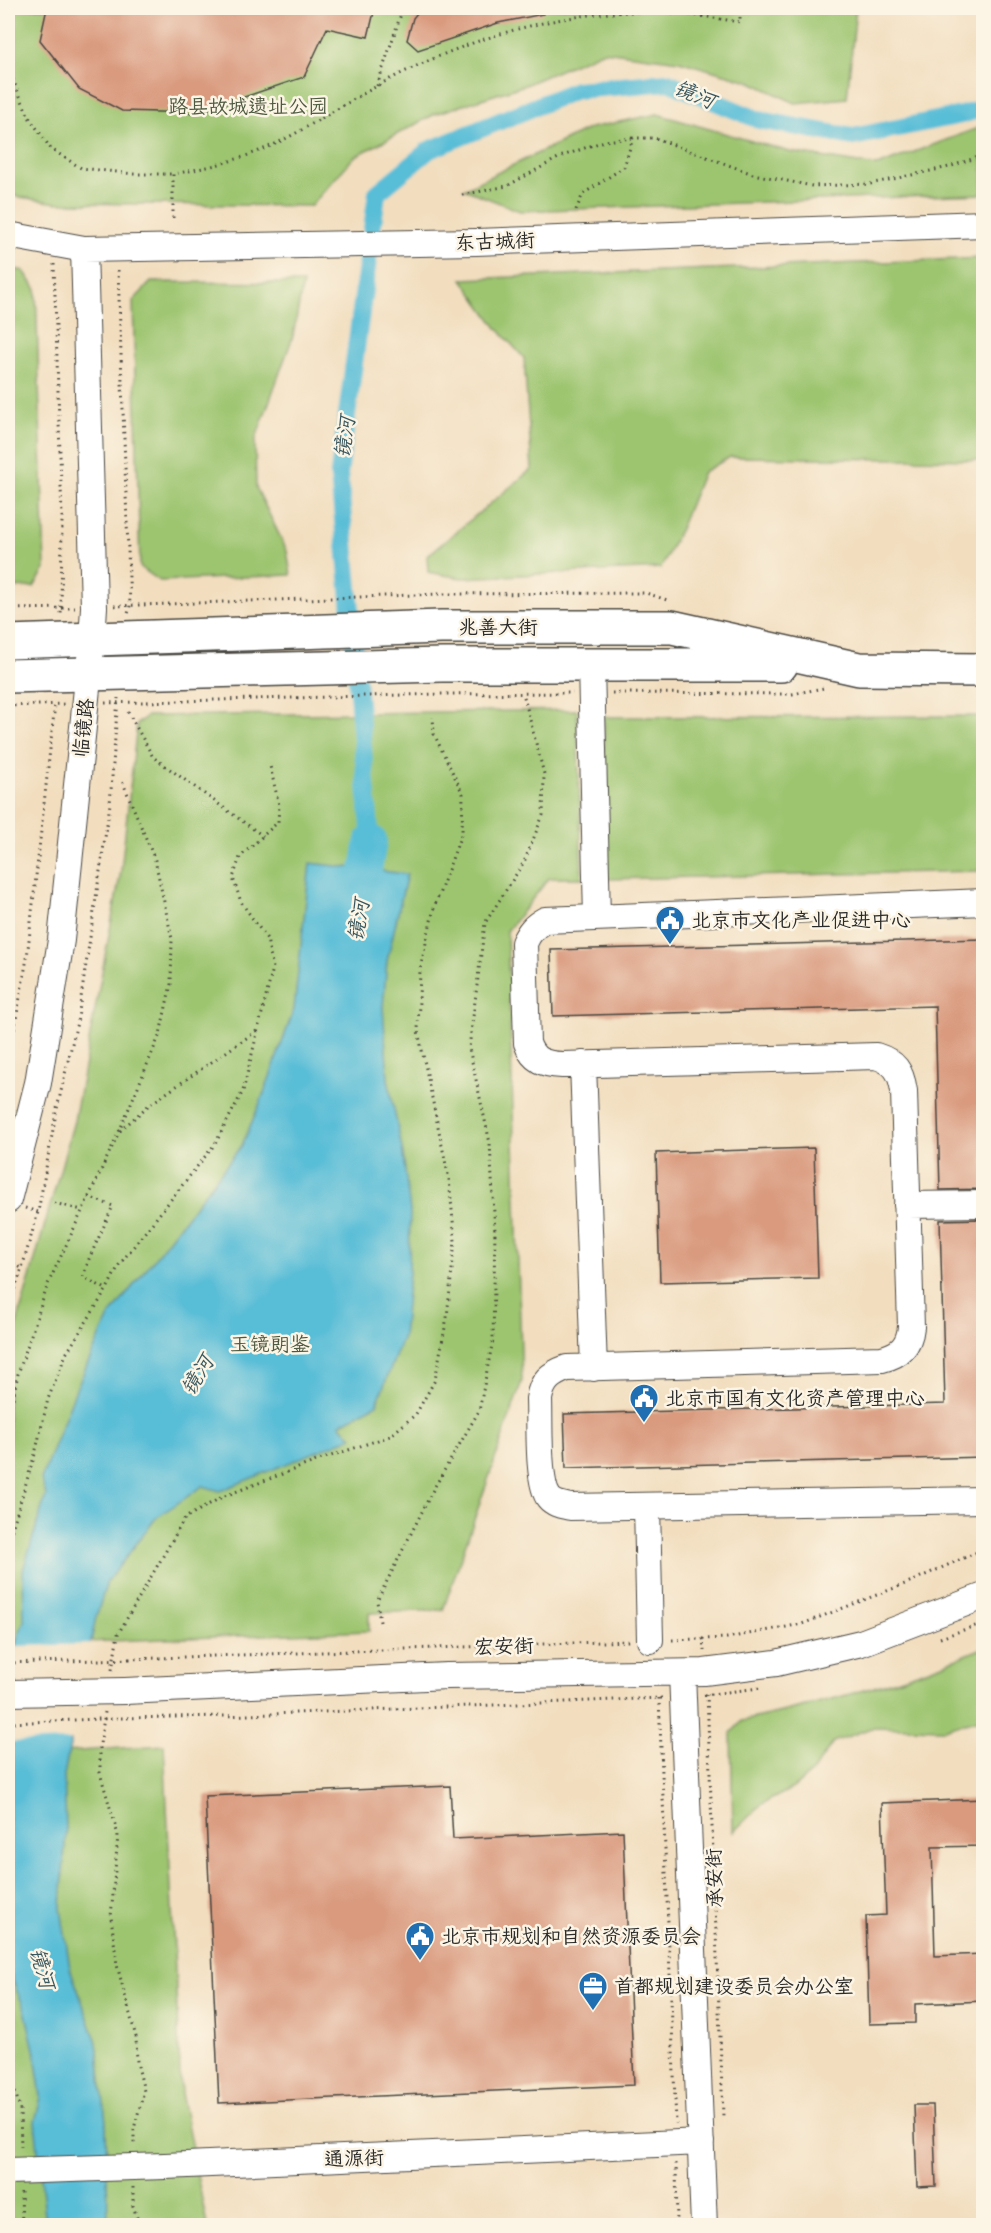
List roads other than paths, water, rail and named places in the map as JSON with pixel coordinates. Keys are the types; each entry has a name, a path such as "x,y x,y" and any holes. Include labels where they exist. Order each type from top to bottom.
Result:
{"main road":[{"name":"兆善大街","path":"8,642 441,627 672,627 859,669 984,670"},
{"name":"兆善大街","path":"8,676 87,689 442,679 591,679 782,665 838,685 984,688"}],"street":[{"name":"东古城街","path":"8,235 84,249 476,242 984,224"},
{"name":"临镜路","path":"8,1200 38,1083 59,951 92,640 94,607 84,249"},
{"path":"591,679 597,918"},
{"path":"984,902 545,920 528,932 524,943 527,1043 530,1053 537,1060 548,1064 876,1056 887,1059 896,1066 902,1077 911,1327 909,1340 895,1356 882,1359 567,1368 555,1372 547,1378 541,1388 539,1399 542,1481 550,1499 570,1507 984,1500"},
{"path":"583,1064 594,1368"},
{"path":"907,1205 984,1204"},
{"path":"647,1506 650,1640"},
{"name":"宏安街","path":"8,1693 117,1684 682,1673 776,1663 861,1643 984,1596"},
{"name":"承安街","path":"682,1673 689,2143 704,2226"},
{"name":"通源街","path":"16,2170 165,2166 689,2143"}],"water":[{"path":"310,863 407,874 387,961 383,1007 388,1079 403,1154 410,1211 409,1273 403,1336 377,1404 340,1424 352,1437 220,1491 203,1486 156,1518 107,1582 96,1617 64,1775 66,1827 61,1908 70,1968 97,2043 106,2122 108,2225 46,2225 35,2122 41,2097 35,2054 25,2010 8,1970 8,1786 16,1642 24,1621 23,1570 46,1495 41,1479 76,1389 109,1317 242,1145 263,1096 294,1009"}],"waterway":[{"name":"镜河","path":"371,841 339,474 377,193 429,150 576,90 668,82 759,120 853,137 961,115 984,108"},
{"name":"镜河","path":"359,911 371,841"}],"place":[{"name":"北京市文化产业促进中心","path":"670,946"},
{"name":"北京市国有文化资产管理中心","path":"644,1424"},
{"name":"北京市规划和自然资源委员会","path":"420,1962"},
{"name":"首都规划建设委员会办公室","path":"593,2012"}],"park label":[{"name":"路县故城遗址公园","path":"248,106"},
{"name":"玉镜朗鉴","path":"270,1344"}]}
